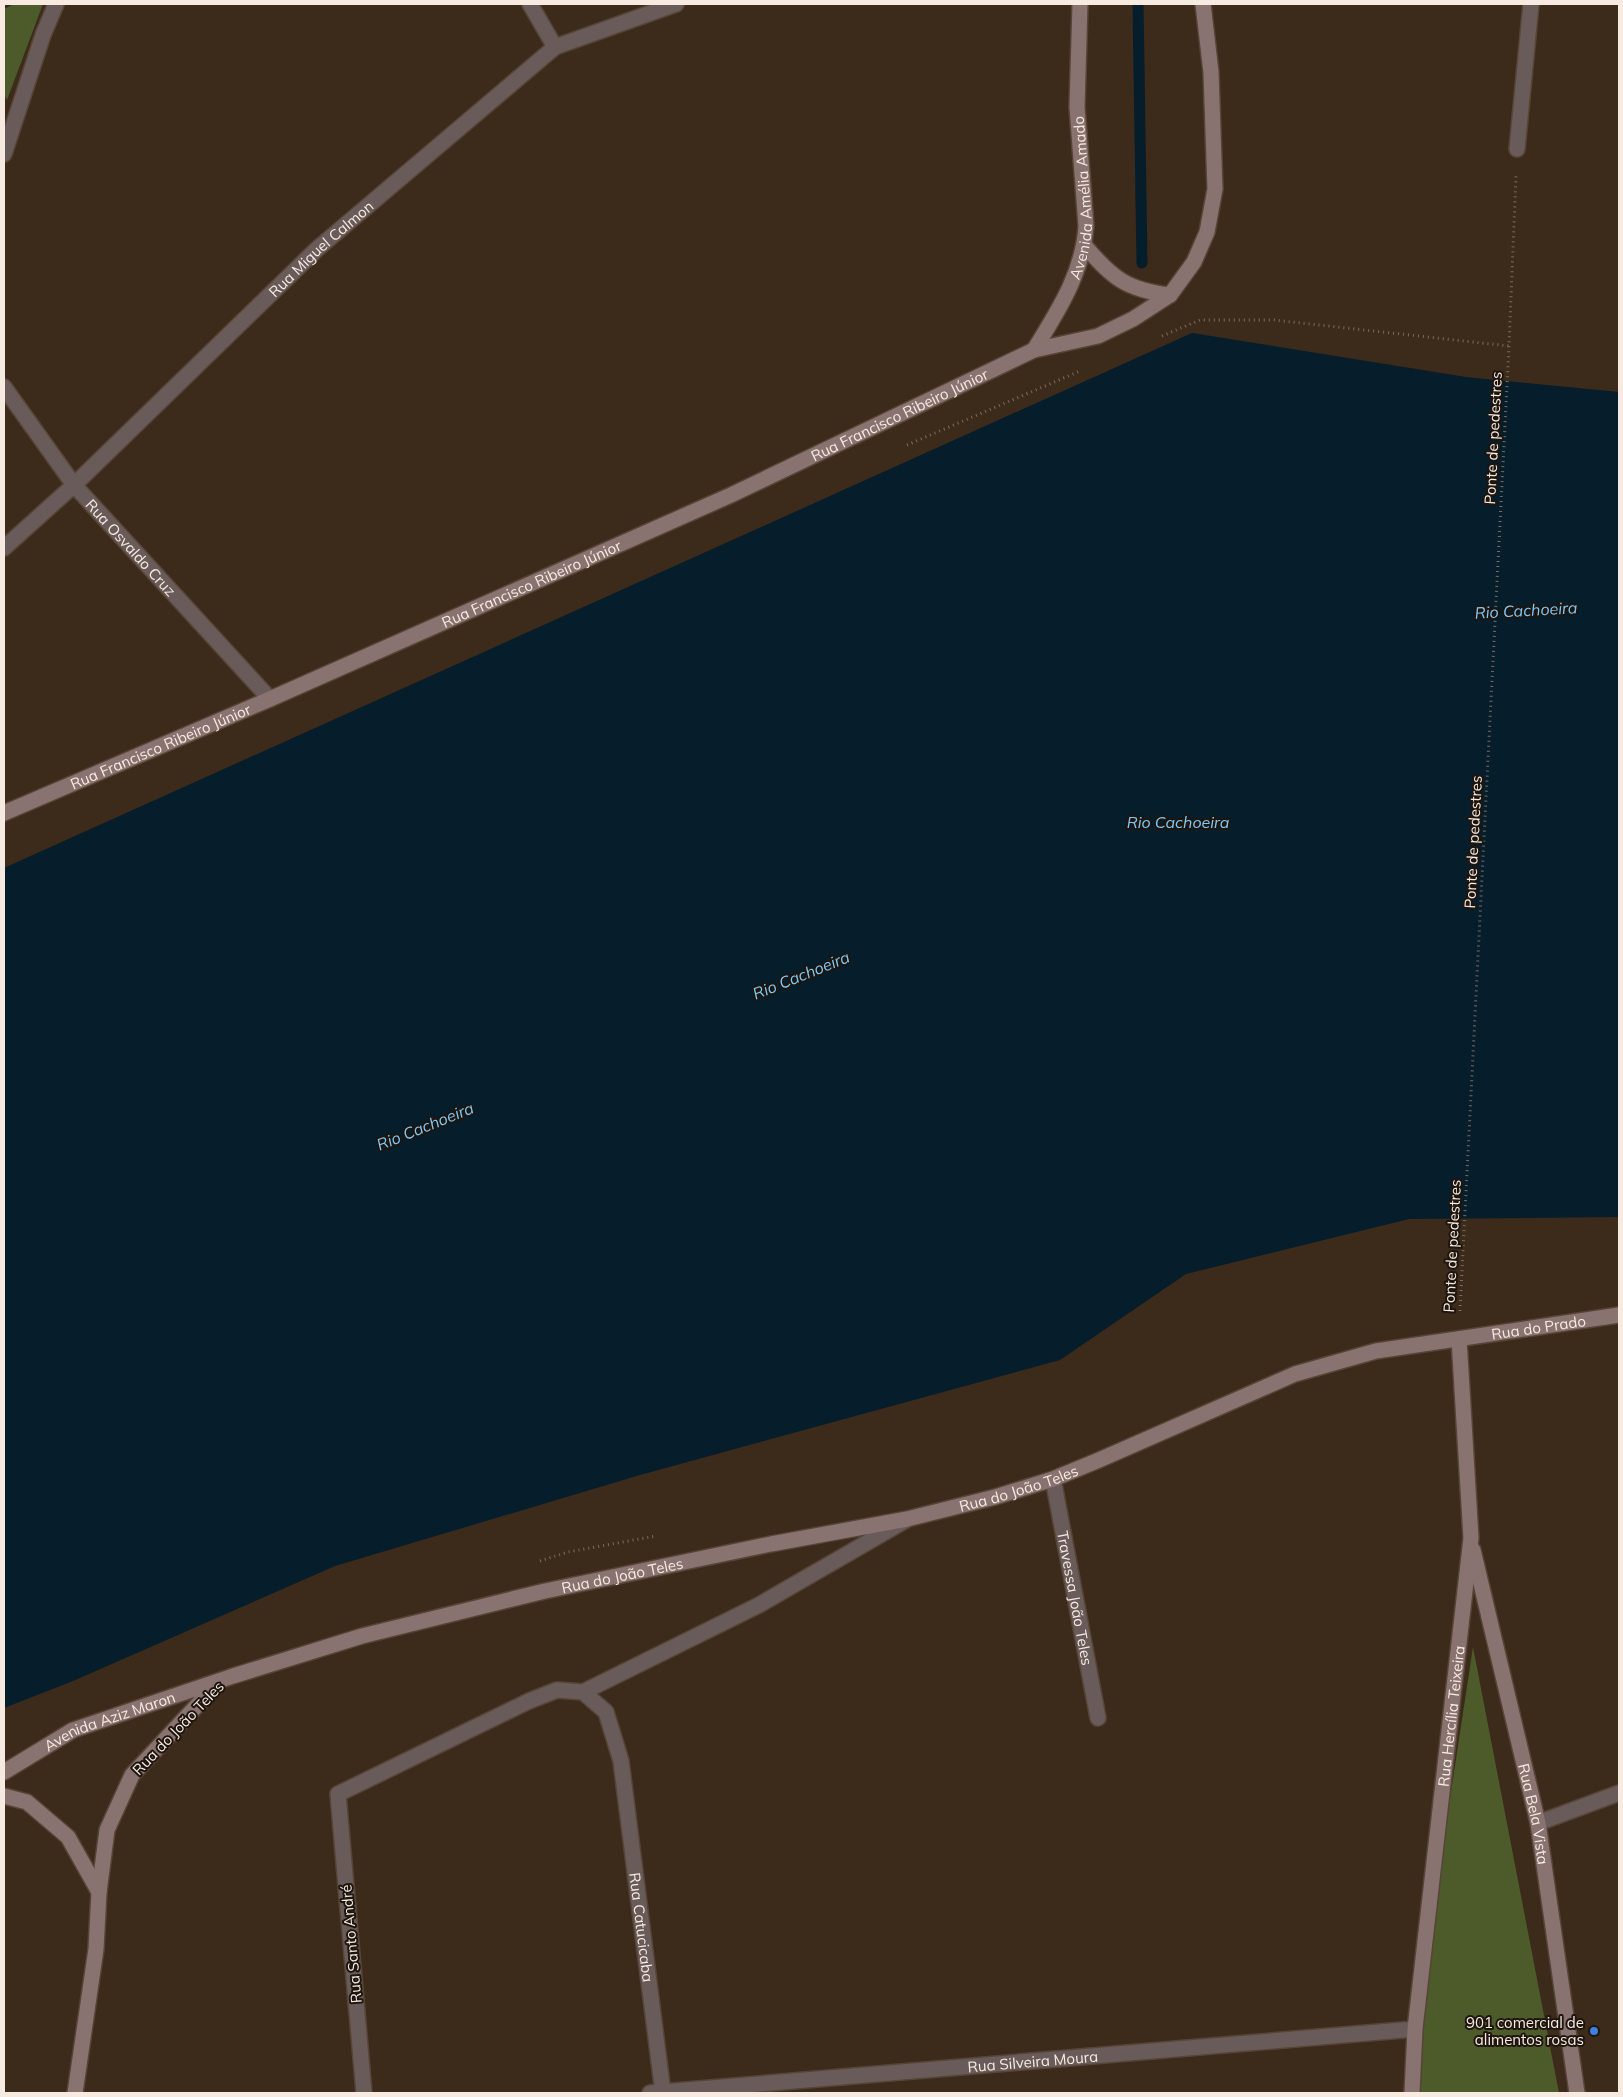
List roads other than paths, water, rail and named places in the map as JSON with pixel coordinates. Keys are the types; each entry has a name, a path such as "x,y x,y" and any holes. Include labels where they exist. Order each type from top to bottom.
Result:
{"main road":[{"name":"Avenida Amélia Amado","path":"1034,350 1072,284 1085,246 1086,226 1077,107 1080,4"},
{"path":"1085,246 1104,269 1130,286 1144,292 1170,295 1194,262 1207,232 1215,190 1211,72 1203,4"},
{"name":"Rua Francisco Ribeiro Júnior","path":"4,813 270,699 731,494 1034,350 1098,336 1133,319 1170,295"},
{"name":"Rua Francisco Ribeiro Júnior","path":"4,808 23,806"},
{"name":"Rua do Prado","path":"1459,1339 1619,1315"},
{"name":"Rua do João Teles","path":"75,2093 96,1949 99,1892 107,1830 132,1775 220,1681 362,1636 545,1591 771,1544 908,1519 995,1497 1053,1478 1295,1374 1376,1351 1459,1339"},
{"name":"Rua Hercília Teixeira","path":"1412,2093 1415,2028 1471,1538 1459,1339"},
{"name":"Rua Bela Vista","path":"1471,1538 1538,1823 1577,2093"},
{"name":"Avenida Aziz Maron","path":"4,1772 73,1730 220,1681"},
{"path":"4,1796 27,1802 68,1837 99,1892"}],"street":[{"path":"4,154 43,35 56,4"},
{"path":"530,4 555,47"},
{"name":"Rua Miguel Calmon","path":"4,548 74,485 317,249 555,47 676,4"},
{"path":"1517,149 1531,4"},
{"name":"Rua Osvaldo Cruz","path":"4,387 74,485 270,699"},
{"name":"Travessa João Teles","path":"1053,1478 1098,1718"},
{"path":"583,1692 760,1605 908,1519"},
{"name":"Rua Santo André","path":"364,2093 338,1794 529,1701 557,1690 583,1692"},
{"name":"Rua Catucicaba","path":"583,1692 606,1712 621,1761 658,2093"},
{"path":"1538,1823 1619,1793"},
{"name":"Rua Silveira Moura","path":"658,2093 1415,2028"}],"water":[{"name":"Rio Cachoeira","path":"1192,333 1466,377 1619,392 1619,1217 1409,1219 1186,1274 1060,1360 640,1475 335,1566 73,1681 4,1708 4,868"}],"waterway":[{"path":"1138,4 1142,263"}],"place":[{"name":"901 comercial de alimentos rosas","path":"1594,2031"}]}
